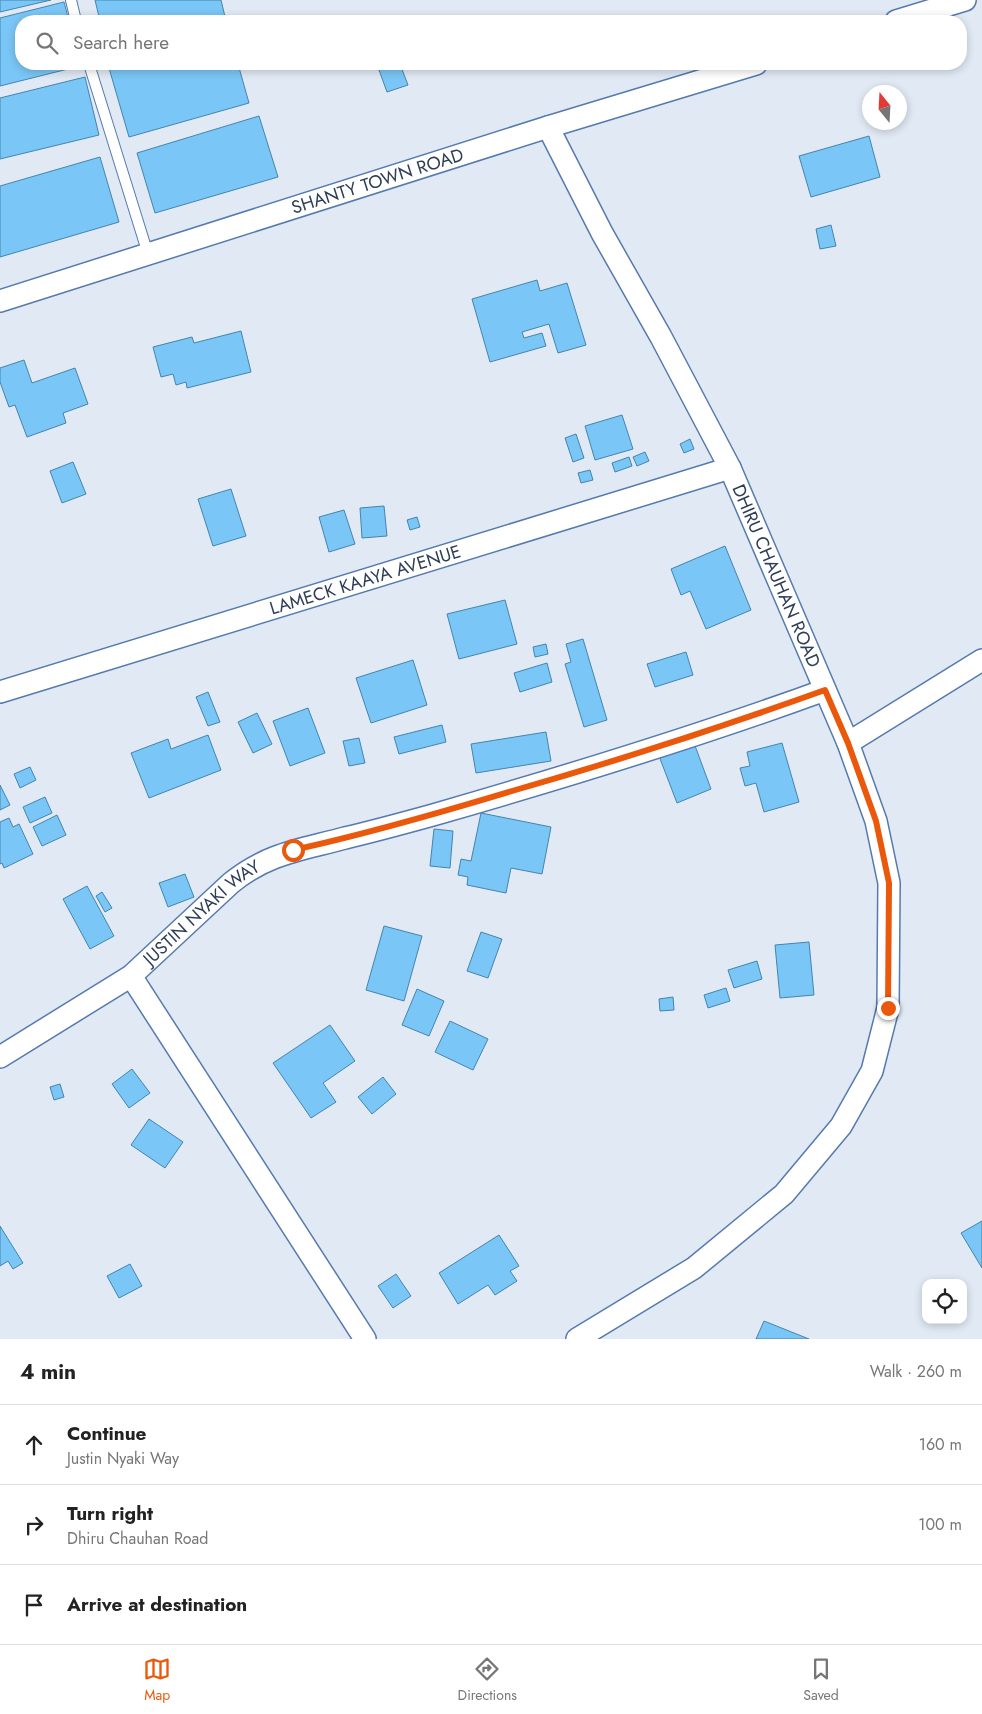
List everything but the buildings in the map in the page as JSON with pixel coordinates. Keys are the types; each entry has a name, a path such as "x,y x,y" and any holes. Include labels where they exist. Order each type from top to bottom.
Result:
{"street":[{"path":"916,15 966,0"},
{"name":"SHANTY TOWN ROAD","path":"0,301 548,127 736,70"},
{"name":"DHIRU CHAUHAN ROAD","path":"548,127 602,233 661,338 730,468 848,743 876,821 889,883 888,1008 872,1071 841,1126 784,1194 694,1268 577,1339"},
{"name":"LAMECK KAAYA AVENUE","path":"0,692 730,468"},
{"path":"848,743 982,660"},
{"name":"JUSTIN NYAKI WAY","path":"0,1058 131,976 231,883 247,870 264,861 293,850 344,839 433,815 581,771 731,724 825,690"},
{"path":"131,976 365,1339"}],"lane":[{"path":"71,0 75,15"},
{"path":"91,70 148,254"}],"route":[{"path":"293,850 344,839 433,815 581,771 731,724 825,690 848,743 876,821 889,883 888,1008"}]}
